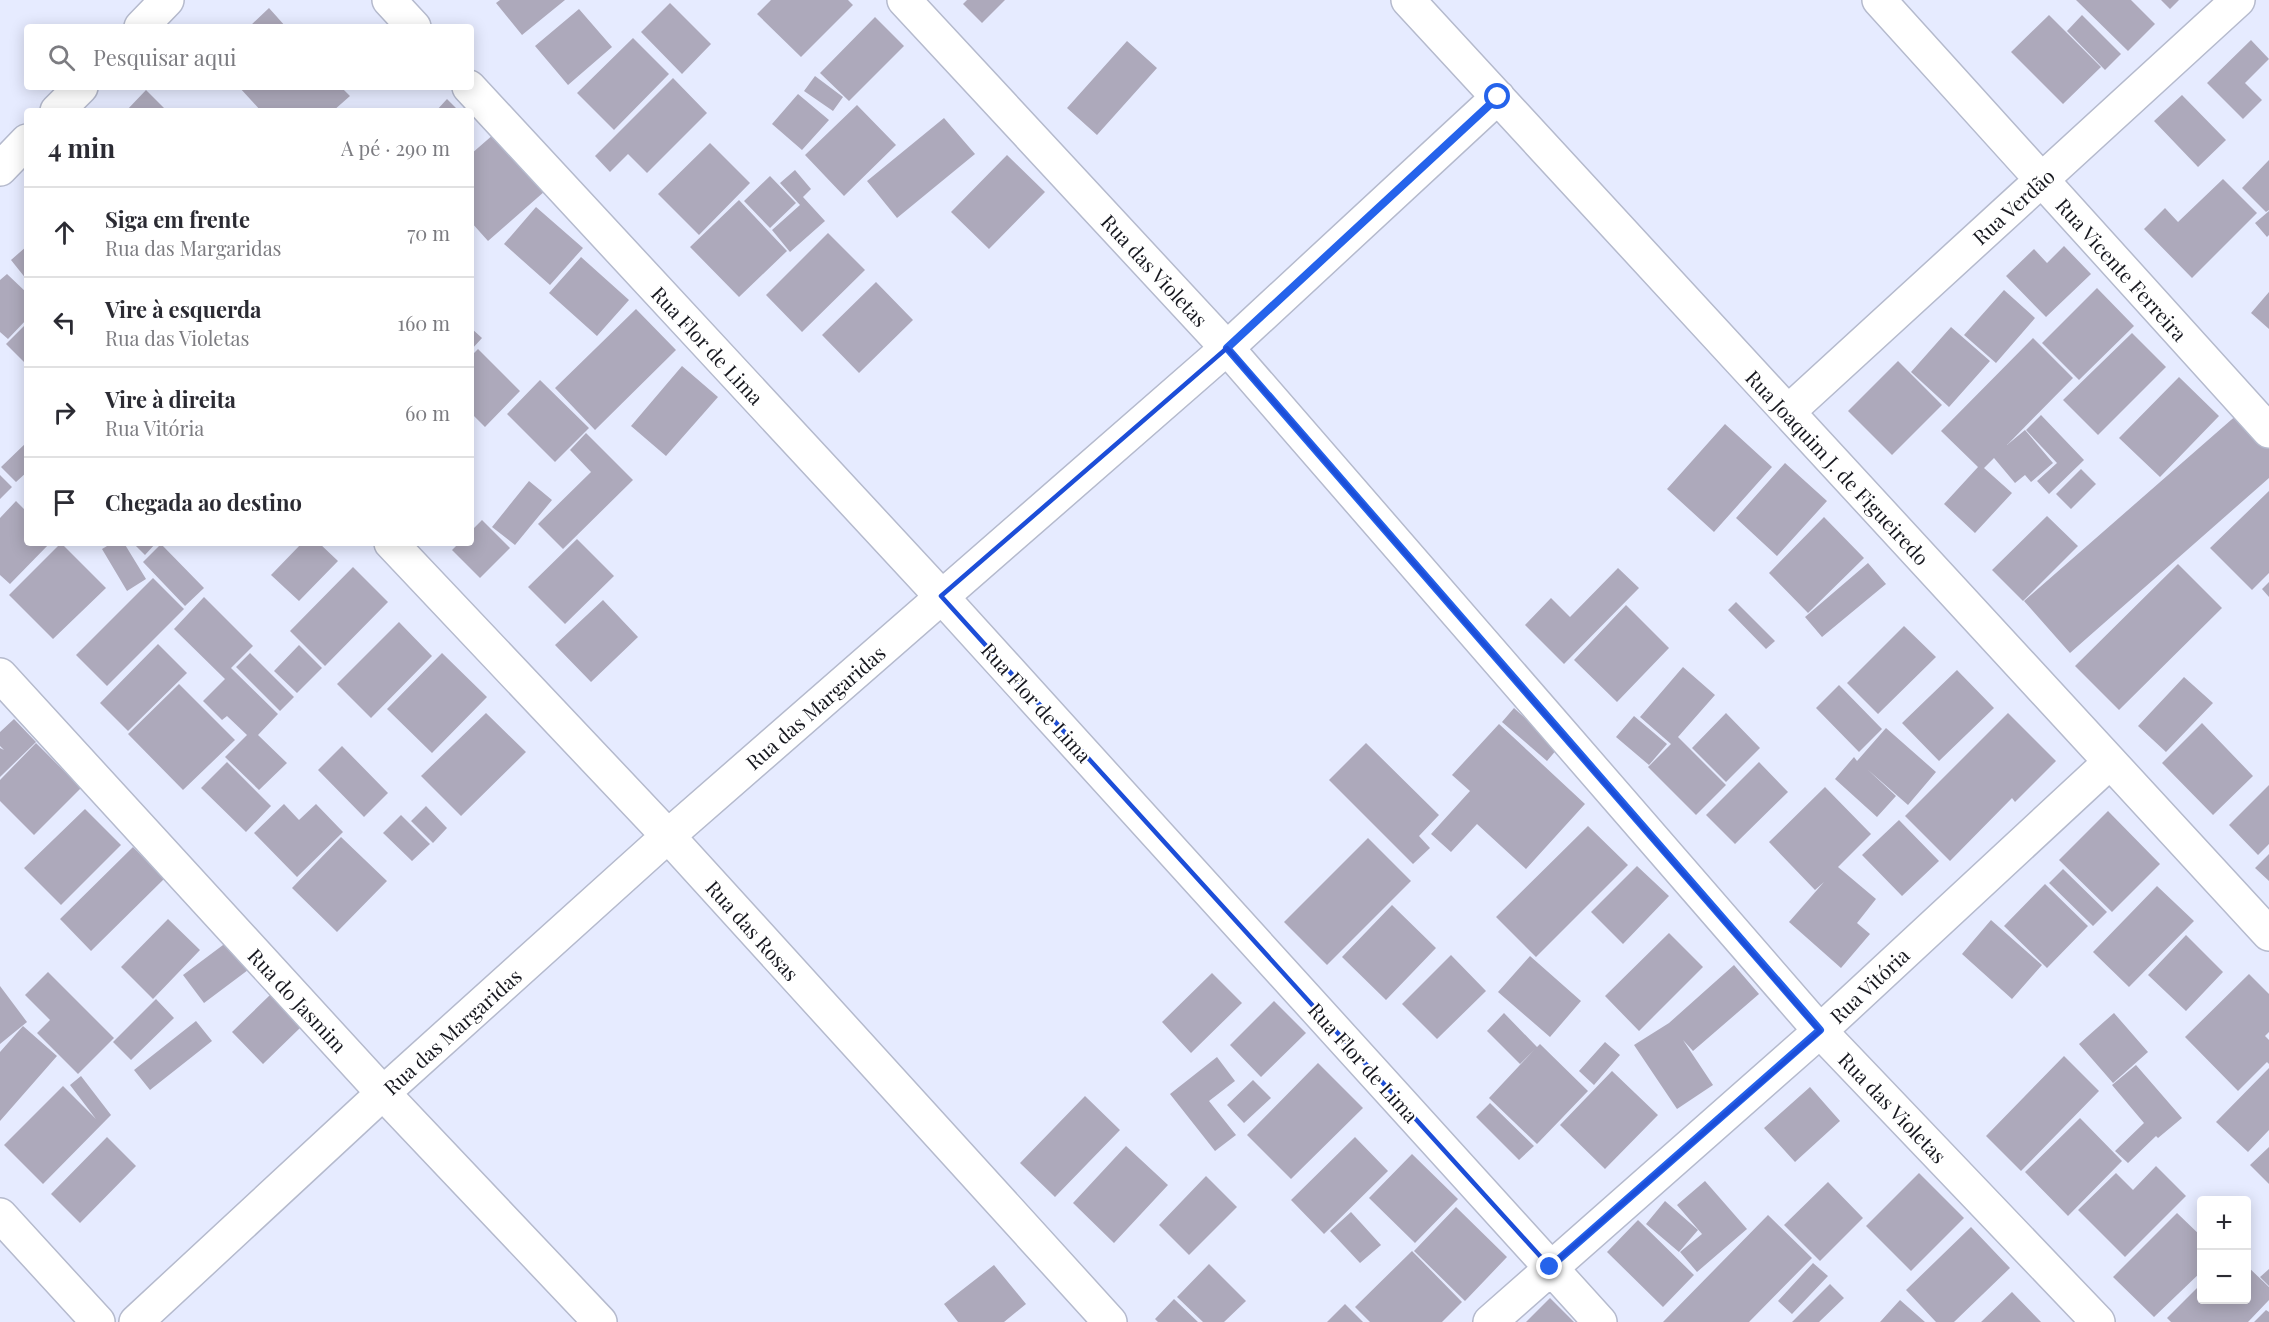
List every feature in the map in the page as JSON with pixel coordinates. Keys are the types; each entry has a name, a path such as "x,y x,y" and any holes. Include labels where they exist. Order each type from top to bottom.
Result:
{"street":[{"path":"144,24 167,0"},
{"path":"389,0 411,24"},
{"name":"Rua das Violetas","path":"904,0 1227,348 1820,1030 2097,1322"},
{"name":"Rua Joaquim J. de Figueiredo","path":"1408,0 2269,934"},
{"name":"Rua Vicente Ferreira","path":"1880,0 2269,431"},
{"name":"Rua Verdão","path":"1788,412 2238,0"},
{"path":"60,108 78,90"},
{"name":"Rua Flor de Lima","path":"472,90 941,596 1600,1322"},
{"name":"Rua das Margaridas","path":"136,1322 383,1093 668,836 1227,348 1498,97"},
{"name":"Rua das Rosas","path":"394,546 668,836 1110,1322"},
{"name":"Rua do Jasmim","path":"0,675 383,1093 600,1322"},
{"name":"Rua Vitória","path":"1490,1322 1820,1030 2110,762"},
{"path":"0,1215 98,1322"}],"highlighted area":[{"path":"1227,348 1820,1031 1550,1267 941,596"}],"building":[{"path":"500,0 565,0 522,35 496,3"},
{"path":"771,0 848,0 853,5 801,57 757,14"},
{"path":"967,0 1005,0 982,23 963,4"},
{"path":"2076,0 2131,0 2155,24 2128,51"},
{"path":"2161,0 2179,0 2170,9"},
{"path":"670,3 711,44 682,74 641,32"},
{"path":"269,8 283,24 252,24"},
{"path":"579,9 612,47 568,85 535,46"},
{"path":"2049,15 2101,67 2063,104 2011,52"},
{"path":"2082,15 2121,54 2105,70 2067,31"},
{"path":"875,17 904,46 849,101 820,73"},
{"path":"633,38 669,74 614,130 577,93"},
{"path":"2251,40 2269,59 2245,83 2262,100 2243,119 2207,83"},
{"path":"1127,41 1157,68 1097,135 1067,108"},
{"path":"815,76 843,97 833,111 804,91"},
{"path":"673,78 707,113 647,173 628,154 610,172 595,156"},
{"path":"146,90 164,108 129,108"},
{"path":"242,90 344,90 350,96 336,108 258,108"},
{"path":"798,94 829,120 802,150 772,124"},
{"path":"2182,95 2226,140 2198,167 2154,121"},
{"path":"447,99 456,108 439,108"},
{"path":"857,105 896,145 844,196 805,155"},
{"path":"944,118 975,154 897,218 867,181"},
{"path":"494,134 545,191 488,241 474,225 474,151"},
{"path":"710,143 750,183 699,235 658,194"},
{"path":"1007,155 1045,192 989,249 951,212"},
{"path":"2269,160 2269,210 2266,212 2242,188"},
{"path":"795,170 811,189 803,197 825,221 790,252 772,230 800,205 780,183"},
{"path":"770,176 796,203 770,228 744,201"},
{"path":"2223,179 2257,213 2192,278 2144,229 2165,208 2178,222"},
{"path":"739,200 787,251 739,297 690,247"},
{"path":"536,207 583,248 550,285 504,244"},
{"path":"2269,211 2269,235 2267,237 2255,223"},
{"path":"828,233 865,270 802,332 766,295"},
{"path":"2064,246 2091,274 2046,317 2006,276 2034,249 2047,263"},
{"path":"24,249 24,276 11,260"},
{"path":"581,257 629,300 597,336 549,293"},
{"path":"7,274 24,290 24,322 8,339 0,332 0,280"},
{"path":"876,282 913,320 859,373 822,335"},
{"path":"2097,288 2134,326 2079,380 2042,343"},
{"path":"2004,290 2035,318 1996,363 1964,335"},
{"path":"2269,292 2269,329 2251,313"},
{"path":"636,309 676,350 595,430 555,388"},
{"path":"24,326 24,362 6,344"},
{"path":"1951,327 1990,361 1949,407 1911,372"},
{"path":"474,331 482,338 474,347"},
{"path":"2132,333 2166,367 2098,435 2063,400"},
{"path":"2033,338 2073,378 2007,445 2025,430 2053,463 2031,482 2025,475 2015,483 1994,458 1984,468 2012,493 1975,533 1944,504 1978,467 1941,431"},
{"path":"478,349 520,391 485,427 474,416 474,353"},
{"path":"1898,361 1942,405 1892,455 1848,411"},
{"path":"682,366 718,397 666,456 631,426"},
{"path":"2179,377 2219,416 2160,477 2119,438"},
{"path":"540,380 589,428 555,462 507,414"},
{"path":"2239,413 2269,448 2269,478 2070,653 2024,601"},
{"path":"2041,415 2084,460 2049,494 2037,481 2057,463 2026,430"},
{"path":"1725,424 1772,467 1714,532 1667,489"},
{"path":"586,433 633,480 563,549 538,524 591,472 570,450"},
{"path":"24,445 24,475 16,482 1,467"},
{"path":"1785,463 1827,501 1777,556 1736,518"},
{"path":"2081,469 2096,484 2071,509 2056,494"},
{"path":"0,475 12,487 0,499"},
{"path":"529,481 552,500 515,545 492,527"},
{"path":"2269,491 2269,573 2252,590 2210,548"},
{"path":"16,501 24,509 24,546 47,546 10,584 0,575 0,518"},
{"path":"2047,516 2078,546 2023,601 1992,570"},
{"path":"1824,517 1864,558 1808,613 1769,573"},
{"path":"482,520 510,548 480,578 452,550 456,546 474,546 474,528"},
{"path":"577,539 614,576 565,624 528,587"},
{"path":"58,546 64,546 106,588 53,639 9,595"},
{"path":"107,546 126,546 146,579 127,591 102,549"},
{"path":"136,546 153,546 145,555"},
{"path":"159,546 163,546 204,588 185,606 143,562"},
{"path":"299,546 322,546 338,561 299,601 271,575"},
{"path":"1868,563 1886,584 1822,637 1805,617"},
{"path":"2178,564 2222,608 2119,710 2075,666"},
{"path":"353,567 388,602 325,666 290,631"},
{"path":"1618,568 1639,588 1564,664 1525,625 1551,598 1570,617"},
{"path":"153,578 184,609 107,686 76,655"},
{"path":"2269,582 2269,597 2262,589"},
{"path":"204,597 253,646 231,668 278,714 258,735 287,763 259,790 225,757 247,735 227,716 222,720 203,701 225,679 174,629"},
{"path":"603,600 638,637 591,682 555,645"},
{"path":"1736,602 1775,641 1766,649 1728,610"},
{"path":"1626,605 1669,648 1617,702 1574,660"},
{"path":"399,622 432,656 371,718 337,684"},
{"path":"1904,626 1936,657 1878,714 1847,683"},
{"path":"158,644 187,673 128,731 100,703"},
{"path":"299,645 322,668 297,693 274,671"},
{"path":"250,653 294,697 280,711 236,667"},
{"path":"442,653 487,697 432,753 387,709"},
{"path":"1683,667 1715,695 1678,737 1726,785 1696,815 1648,767 1671,744 1640,717"},
{"path":"1957,670 1994,708 1939,761 1902,723"},
{"path":"2184,677 2213,703 2166,752 2138,726"},
{"path":"179,684 235,740 183,790 128,734"},
{"path":"1839,685 1882,729 1859,752 1816,708"},
{"path":"1514,708 1558,748 1547,761 1502,722"},
{"path":"486,713 526,752 461,816 421,776"},
{"path":"1726,713 1760,748 1726,782 1692,748"},
{"path":"2008,713 2056,761 2015,802 2012,798 1950,861 1905,816"},
{"path":"1634,716 1667,744 1649,765 1616,737"},
{"path":"14,719 36,742 0,777 0,748 4,750 0,746 0,732"},
{"path":"2202,723 2253,776 2213,815 2162,763"},
{"path":"1499,724 1585,804 1526,869 1477,824 1451,852 1431,834 1470,791 1452,775"},
{"path":"1886,728 1936,772 1908,805 1867,769 1896,796 1877,817 1835,779 1854,757 1857,761"},
{"path":"36,743 81,788 34,835 0,801 0,780"},
{"path":"1366,743 1439,815 1419,836 1430,848 1413,864 1329,780"},
{"path":"342,746 388,793 364,817 318,770"},
{"path":"227,762 271,806 246,832 201,788"},
{"path":"1759,762 1788,792 1735,844 1706,815"},
{"path":"2269,785 2269,844 2258,855 2229,825"},
{"path":"1825,787 1871,834 1838,867 1876,899 1857,923 1870,934 1841,968 1789,922 1824,882 1815,890 1769,842"},
{"path":"284,804 299,820 316,804 343,832 297,877 254,833"},
{"path":"426,806 447,828 433,843 411,821"},
{"path":"85,809 121,845 61,905 24,868"},
{"path":"2108,811 2160,864 2112,912 2059,860"},
{"path":"401,815 430,844 412,861 383,833"},
{"path":"1899,820 1939,861 1902,896 1862,855"},
{"path":"1588,826 1628,865 1536,957 1496,917"},
{"path":"341,837 387,881 337,932 292,888"},
{"path":"1368,838 1411,881 1327,965 1284,922"},
{"path":"133,847 164,879 91,951 60,919"},
{"path":"2269,854 2269,881 2255,868"},
{"path":"1637,866 1669,896 1623,944 1591,912"},
{"path":"2063,869 2107,912 2093,926 2049,883"},
{"path":"2045,884 2088,926 2047,968 2004,926"},
{"path":"2157,886 2194,921 2129,987 2093,952"},
{"path":"1392,905 1436,948 1386,1000 1342,957"},
{"path":"168,919 200,950 153,999 121,967"},
{"path":"1991,920 2042,965 2012,999 1962,954"},
{"path":"1669,933 1703,967 1639,1031 1605,996"},
{"path":"2186,935 2223,972 2186,1011 2148,975"},
{"path":"227,942 248,970 204,1003 183,975"},
{"path":"1451,955 1486,991 1437,1039 1402,1004"},
{"path":"1530,956 1581,1001 1550,1037 1498,992"},
{"path":"1734,965 1759,994 1693,1051 1683,1040 1713,1085 1677,1109 1634,1045 1669,1023"},
{"path":"48,972 114,1038 78,1074 37,1033 50,1020 25,995"},
{"path":"1212,973 1242,1003 1191,1053 1162,1022"},
{"path":"2249,974 2269,994 2269,1032 2265,1036 2269,1040 2269,1064 2267,1062 2238,1091 2185,1037"},
{"path":"0,986 27,1022 0,1044"},
{"path":"270,995 301,1027 263,1064 232,1032"},
{"path":"156,999 174,1018 131,1060 113,1042"},
{"path":"1274,1001 1306,1033 1261,1077 1230,1045"},
{"path":"1504,1013 1537,1047 1540,1044 1588,1091 1537,1144 1489,1098 1534,1050 1520,1064 1487,1031"},
{"path":"2114,1013 2148,1052 2113,1083 2079,1044"},
{"path":"196,1021 212,1041 150,1090 134,1070"},
{"path":"23,1026 57,1056 0,1121 0,1052"},
{"path":"1605,1042 1620,1055 1594,1085 1579,1071"},
{"path":"2064,1056 2099,1091 2021,1171 1986,1136"},
{"path":"1217,1057 1235,1081 1209,1101 1236,1135 1215,1151 1170,1094"},
{"path":"1318,1063 1363,1108 1291,1179 1247,1135"},
{"path":"2136,1065 2182,1118 2158,1138 2156,1136 2128,1163 2115,1151 2144,1123 2112,1085"},
{"path":"2269,1068 2269,1130 2248,1152 2216,1122"},
{"path":"1612,1071 1658,1115 1605,1169 1560,1125"},
{"path":"81,1076 111,1115 43,1184 4,1145 63,1086 96,1119 70,1085"},
{"path":"1253,1080 1271,1098 1244,1123 1227,1105"},
{"path":"1810,1087 1840,1121 1795,1162 1764,1128"},
{"path":"1085,1096 1120,1130 1055,1197 1020,1163"},
{"path":"1490,1103 1534,1146 1519,1160 1476,1117"},
{"path":"2080,1118 2122,1161 2068,1216 2025,1172"},
{"path":"107,1137 136,1166 80,1223 51,1194"},
{"path":"1355,1137 1388,1171 1324,1234 1291,1200"},
{"path":"1126,1146 1168,1185 1114,1243 1073,1203"},
{"path":"2269,1147 2269,1184 2250,1165"},
{"path":"1412,1154 1458,1199 1415,1243 1369,1198"},
{"path":"2156,1166 2186,1196 2125,1257 2078,1210 2116,1173 2133,1190"},
{"path":"1919,1173 1964,1218 1911,1271 1866,1226"},
{"path":"1206,1176 1237,1207 1189,1255 1159,1225"},
{"path":"1705,1181 1747,1229 1697,1272 1680,1252 1702,1234 1677,1205"},
{"path":"1828,1182 1863,1218 1820,1261 1784,1225"},
{"path":"1665,1201 1698,1230 1679,1252 1646,1224"},
{"path":"1456,1207 1507,1257 1465,1301 1414,1251"},
{"path":"1351,1212 1381,1245 1360,1263 1330,1231"},
{"path":"2177,1213 2197,1232 2197,1276 2154,1317 2113,1277"},
{"path":"1768,1215 1812,1258 1749,1322 1663,1322"},
{"path":"1638,1220 1694,1275 1663,1307 1607,1252"},
{"path":"1971,1227 2010,1268 1954,1322 1936,1322 1906,1290"},
{"path":"1412,1251 1462,1302 1442,1322 1370,1322 1355,1307"},
{"path":"1813,1263 1828,1276 1792,1314 1778,1301"},
{"path":"1209,1264 1246,1301 1224,1322 1203,1322 1177,1297"},
{"path":"994,1265 1026,1304 1004,1322 958,1322 944,1304"},
{"path":"2269,1269 2269,1286 2260,1277"},
{"path":"2251,1270 2269,1287 2269,1300 2248,1322 2171,1322 2167,1318 2197,1288 2197,1304 2251,1304"},
{"path":"1830,1284 1844,1298 1819,1322 1792,1322"},
{"path":"2012,1292 2041,1322 1981,1322"},
{"path":"1550,1298 1574,1322 1526,1322"},
{"path":"1174,1299 1198,1322 1158,1322 1155,1319"},
{"path":"1900,1300 1925,1322 1880,1322"},
{"path":"1345,1304 1363,1322 1327,1322"},
{"path":"2266,1310 2269,1312 2269,1322 2254,1322"}],"route":[{"path":"1498,97 1227,348 1820,1030 1550,1267"}]}
